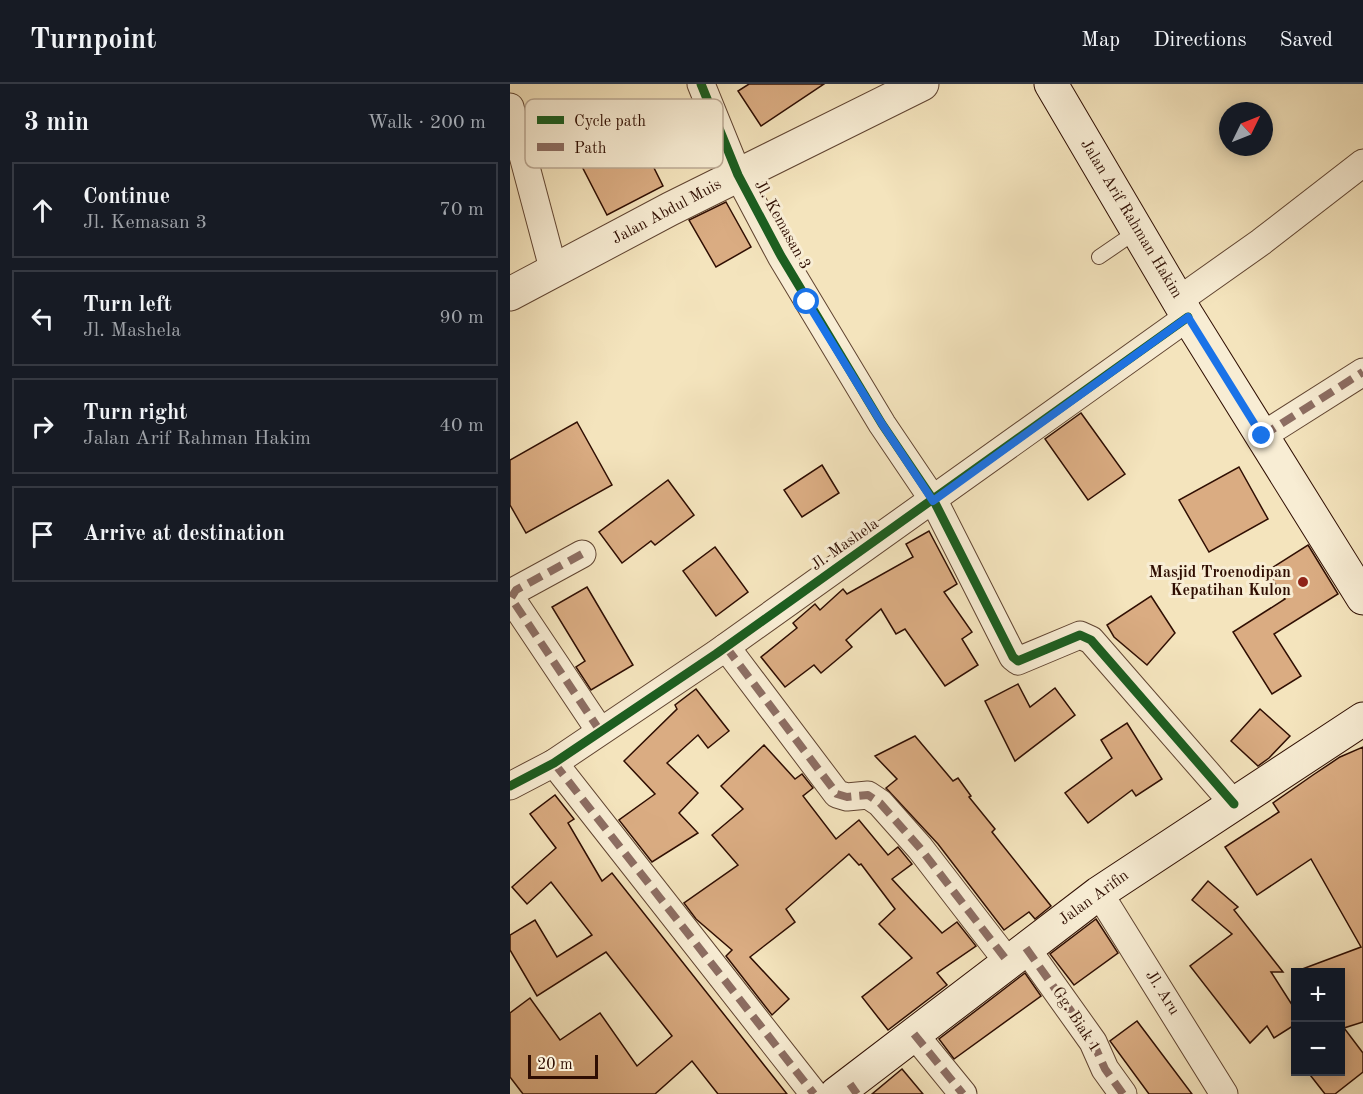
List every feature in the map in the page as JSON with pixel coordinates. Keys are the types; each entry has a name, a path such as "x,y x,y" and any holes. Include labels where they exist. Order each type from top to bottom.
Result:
{"main road":[{"name":"Jalan Abdul Muis","path":"510,294 669,209 922,84"},
{"name":"Jalan Arif Rahman Hakim","path":"1051,84 1184,309 1363,598"},
{"name":"Jalan Arifin","path":"848,1091 914,1034 1099,893 1363,719"}],"street":[{"name":"Jl. Kemasan 3","path":"700,84 706,99"},
{"path":"510,107 525,163"},
{"name":"Jl. Kemasan 3","path":"723,139 738,175 807,302 882,424 933,501 1015,660 1021,660 1080,635 1091,640 1234,804"},
{"name":"Jl. Mashela","path":"510,786 554,763 726,647 933,501 1184,309 1261,242 1363,163"},
{"path":"526,168 554,272"},
{"path":"1262,436 1363,372"},
{"path":"582,554 516,590 511,598 600,731"},
{"name":"Gg. Biak 1","path":"726,647 837,794 847,797 868,795 875,798 1093,1042 1105,1069 1123,1094"},
{"path":"554,763 814,1094"},
{"name":"Jl. Aru","path":"1099,893 1224,1094"},
{"path":"914,1034 963,1094"}],"lane":[{"path":"1099,257 1137,231"}],"building":[{"path":"749,84 824,84 761,126 738,91"},
{"path":"583,168 654,168 663,186 607,215"},
{"path":"726,202 751,247 716,267 689,220"},
{"path":"1081,413 1125,474 1088,500 1045,439"},
{"path":"577,422 612,485 526,533 510,505 510,460"},
{"path":"822,465 839,493 802,517 784,490"},
{"path":"1239,467 1268,519 1209,552 1179,500"},
{"path":"668,480 694,515 655,545 651,541 622,563 599,532"},
{"path":"929,531 957,584 944,592 972,632 962,639 978,665 945,686 905,629 896,634 881,609 846,640 852,647 821,673 814,665 785,687 761,657 797,628 793,623 815,604 820,610 843,589 847,594 913,557 906,544"},
{"path":"1308,545 1338,594 1274,634 1301,676 1272,694 1233,632 1285,599 1267,571"},
{"path":"715,547 748,592 716,616 683,571"},
{"path":"587,587 633,665 591,690 576,667 585,661 552,607"},
{"path":"1151,596 1175,633 1147,665 1114,637 1107,625"},
{"path":"1018,684 1030,707 1055,688 1075,715 1015,761 985,701"},
{"path":"696,689 729,731 708,748 698,735 667,763 698,793 679,813 698,833 652,862 619,820 655,794 624,761 677,709 675,705"},
{"path":"1260,709 1290,736 1258,766 1231,741"},
{"path":"1127,723 1162,779 1136,796 1132,790 1088,823 1065,793 1112,758 1101,740"},
{"path":"915,736 953,781 958,778 971,796 969,797 995,829 992,832 1051,906 1035,919 1029,912 1004,930 938,844 886,788 897,779 875,756"},
{"path":"764,745 795,779 802,774 813,788 803,796 836,839 859,820 888,855 898,847 912,864 892,879 942,933 957,922 976,946 937,973 947,985 888,1030 862,997 912,958 879,924 895,909 861,864 859,865 849,854 786,909 795,922 750,957 789,999 772,1015 726,956 732,950 696,919 684,903 738,865 712,835 743,809 721,786"},
{"path":"1363,747 1363,1022 1345,1028 1345,968 1305,968 1361,947 1311,859 1257,895 1225,847 1279,812 1273,803 1340,757"},
{"path":"555,795 574,819 568,823 602,881 612,873 787,1094 718,1094 692,1061 655,1094 523,1094 510,1077 510,1013 530,998 560,1040 600,1013 637,1066 672,1036 606,952 537,996 510,950 510,935 535,920 557,957 592,935 551,882 527,904 512,887 556,848 530,814"},
{"path":"1208,881 1238,907 1234,910 1283,972 1271,972 1291,1003 1291,1027 1274,1038 1267,1026 1250,1043 1190,966 1232,934 1192,900"},
{"path":"1096,919 1118,953 1074,985 1050,954"},
{"path":"1025,973 1041,996 954,1059 939,1039"},
{"path":"1137,1021 1192,1094 1149,1094 1110,1041"},
{"path":"1345,1029 1363,1053 1363,1072 1335,1094 1325,1094 1311,1076 1345,1076"},
{"path":"902,1069 923,1094 872,1094"}],"marked path":[{"path":"1262,436 1363,372"},
{"path":"582,554 516,590 511,598 600,731"},
{"path":"726,647 837,794 847,797 868,795 880,803 920,848 1008,962"},
{"path":"554,763 814,1094"},
{"path":"1026,948 1093,1042 1105,1069 1123,1094"},
{"path":"914,1034 963,1094"},
{"path":"850,1084 857,1094"}],"cycle path":[{"path":"701,84 707,99"},
{"path":"723,138 738,175 781,256 882,424 934,501 1013,657 1018,661 1080,635 1091,640 1234,804"},
{"path":"510,786 554,763 716,654 1188,317"}],"place":[{"name":"Masjid Troenodipan Kepatihan Kulon","path":"1303,582"}],"route":[{"path":"807,302 882,424 933,501 1188,317 1262,436"}]}
